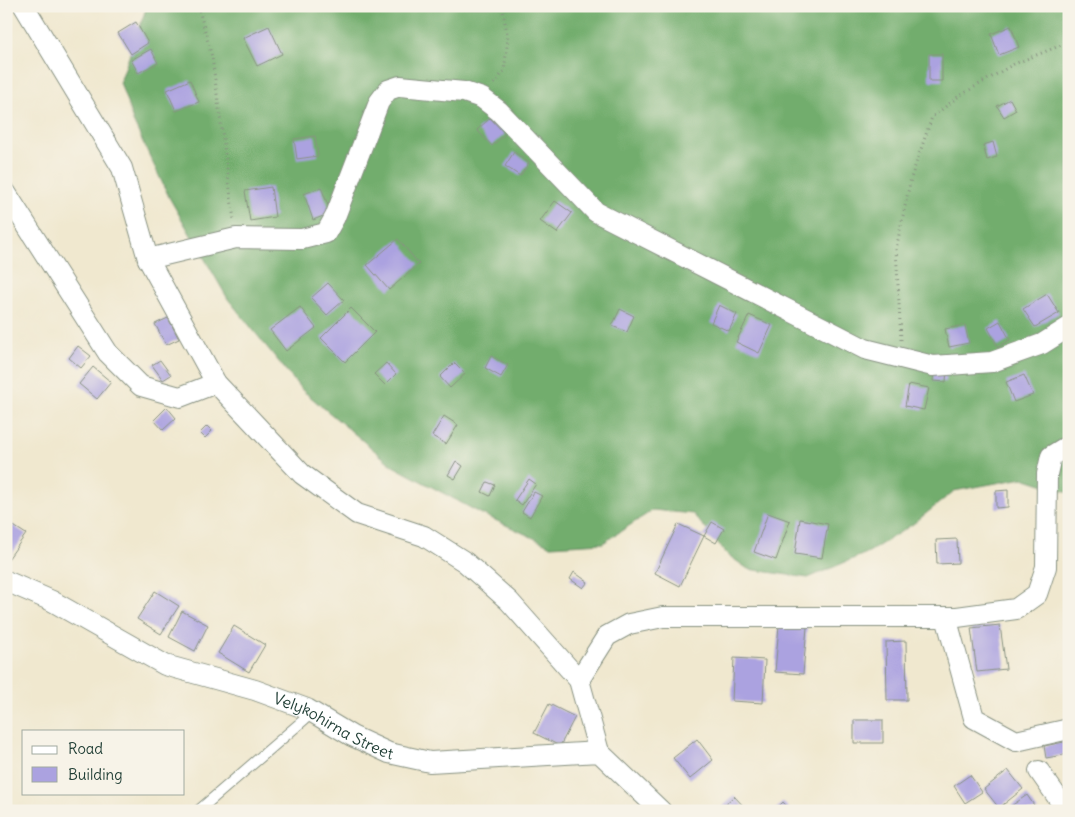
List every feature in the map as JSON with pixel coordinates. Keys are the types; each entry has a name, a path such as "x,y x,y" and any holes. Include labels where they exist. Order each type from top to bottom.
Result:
{"street":[{"path":"24,6 122,168 148,259 216,384 302,474 357,514 424,536 465,562 509,601 579,680 600,752 661,811"},
{"path":"148,259 236,238 302,239 326,233 335,217 379,102 388,90 400,86 464,92 482,98 499,111 596,212 865,349 933,366 992,362 1042,344 1069,327"},
{"path":"6,193 108,353 141,386 180,397 216,384"},
{"path":"579,680 607,636 629,624 662,617 946,617 1016,609 1037,594 1046,567 1047,474 1052,456 1069,446"},
{"name":"Velykohirna Street","path":"6,581 52,601 165,665 255,690 313,712 352,736 389,753 430,762 600,752"},
{"path":"946,617 974,718 1016,741 1069,729"},
{"path":"1039,771 1066,811"}],"lane":[{"path":"198,811 313,712"}],"path":[{"path":"198,6 212,57 236,238"},
{"path":"482,98 504,71 508,38 502,6"},
{"path":"902,358 896,248 912,178 932,117 959,96 1014,64 1069,42"}],"green space":[{"path":"147,6 1069,6 1069,493 1023,478 954,491 913,524 869,552 808,578 748,569 728,555 693,514 653,510 603,543 551,546 480,513 393,466 301,389 228,299 170,199 133,121 120,82"}],"building":[{"path":"136,22 148,43 131,54 118,33"},
{"path":"269,26 282,54 257,66 243,38"},
{"path":"1011,26 1019,47 999,55 991,34"},
{"path":"151,49 158,63 138,73 131,60"},
{"path":"929,54 942,54 942,81 929,81"},
{"path":"190,80 199,102 176,111 167,90"},
{"path":"1010,99 1016,110 1004,117 997,106"},
{"path":"490,118 505,134 492,146 477,130"},
{"path":"315,136 318,156 297,159 294,139"},
{"path":"993,142 997,157 987,160 983,145"},
{"path":"514,152 529,163 520,176 505,166"},
{"path":"271,187 275,217 250,221 245,191"},
{"path":"321,187 331,213 313,220 304,194"},
{"path":"555,201 572,213 557,233 540,221"},
{"path":"398,239 419,264 389,290 367,265"},
{"path":"328,283 344,300 327,315 311,298"},
{"path":"1047,294 1059,313 1035,327 1023,309"},
{"path":"719,305 737,314 729,331 711,323"},
{"path":"300,307 316,328 286,351 270,330"},
{"path":"351,308 375,332 345,362 321,338"},
{"path":"620,309 634,316 627,332 612,326"},
{"path":"749,315 772,325 759,353 736,342"},
{"path":"168,318 179,339 166,345 155,324"},
{"path":"1000,321 1010,340 998,347 988,328"},
{"path":"965,325 969,343 949,347 945,329"},
{"path":"78,346 91,356 81,368 69,358"},
{"path":"491,356 508,365 501,377 485,368"},
{"path":"160,360 171,375 163,380 152,365"},
{"path":"386,363 396,374 385,385 374,374"},
{"path":"454,363 465,374 450,388 440,377"},
{"path":"93,367 111,382 97,399 79,384"},
{"path":"934,369 947,369 946,382 933,381"},
{"path":"1024,375 1033,395 1014,402 1006,382"},
{"path":"909,384 929,388 924,410 905,406"},
{"path":"167,407 176,418 163,430 154,420"},
{"path":"444,416 458,425 446,444 432,436"},
{"path":"207,426 212,431 205,438 200,433"},
{"path":"456,461 463,466 455,479 448,475"},
{"path":"529,479 536,484 522,505 515,500"},
{"path":"487,482 495,485 490,496 482,492"},
{"path":"1008,490 1008,507 996,508 996,491"},
{"path":"534,492 542,496 530,517 522,512"},
{"path":"768,513 790,521 776,560 754,552"},
{"path":"800,519 828,524 822,558 795,554"},
{"path":"6,521 26,534 6,562"},
{"path":"712,522 724,529 716,543 704,536"},
{"path":"678,524 704,536 680,586 655,573"},
{"path":"957,539 958,563 937,564 936,540"},
{"path":"574,572 588,582 583,588 570,579"},
{"path":"155,591 179,606 161,634 137,619"},
{"path":"182,611 208,625 195,651 169,637"},
{"path":"779,625 807,627 803,674 775,672"},
{"path":"1000,625 1006,669 977,672 971,628"},
{"path":"234,626 265,645 249,672 218,653"},
{"path":"906,641 907,700 887,700 886,642"},
{"path":"734,658 765,660 763,703 732,701"},
{"path":"549,704 575,717 560,746 534,733"},
{"path":"854,720 883,720 883,743 854,743"},
{"path":"697,739 713,760 690,779 673,758"},
{"path":"1069,741 1069,754 1046,758 1044,746"},
{"path":"1008,770 1023,789 999,808 984,789"},
{"path":"970,775 982,792 965,803 954,786"},
{"path":"1027,795 1038,811 1004,811"},
{"path":"734,796 748,811 718,811"},
{"path":"783,802 791,811 774,811"}]}
